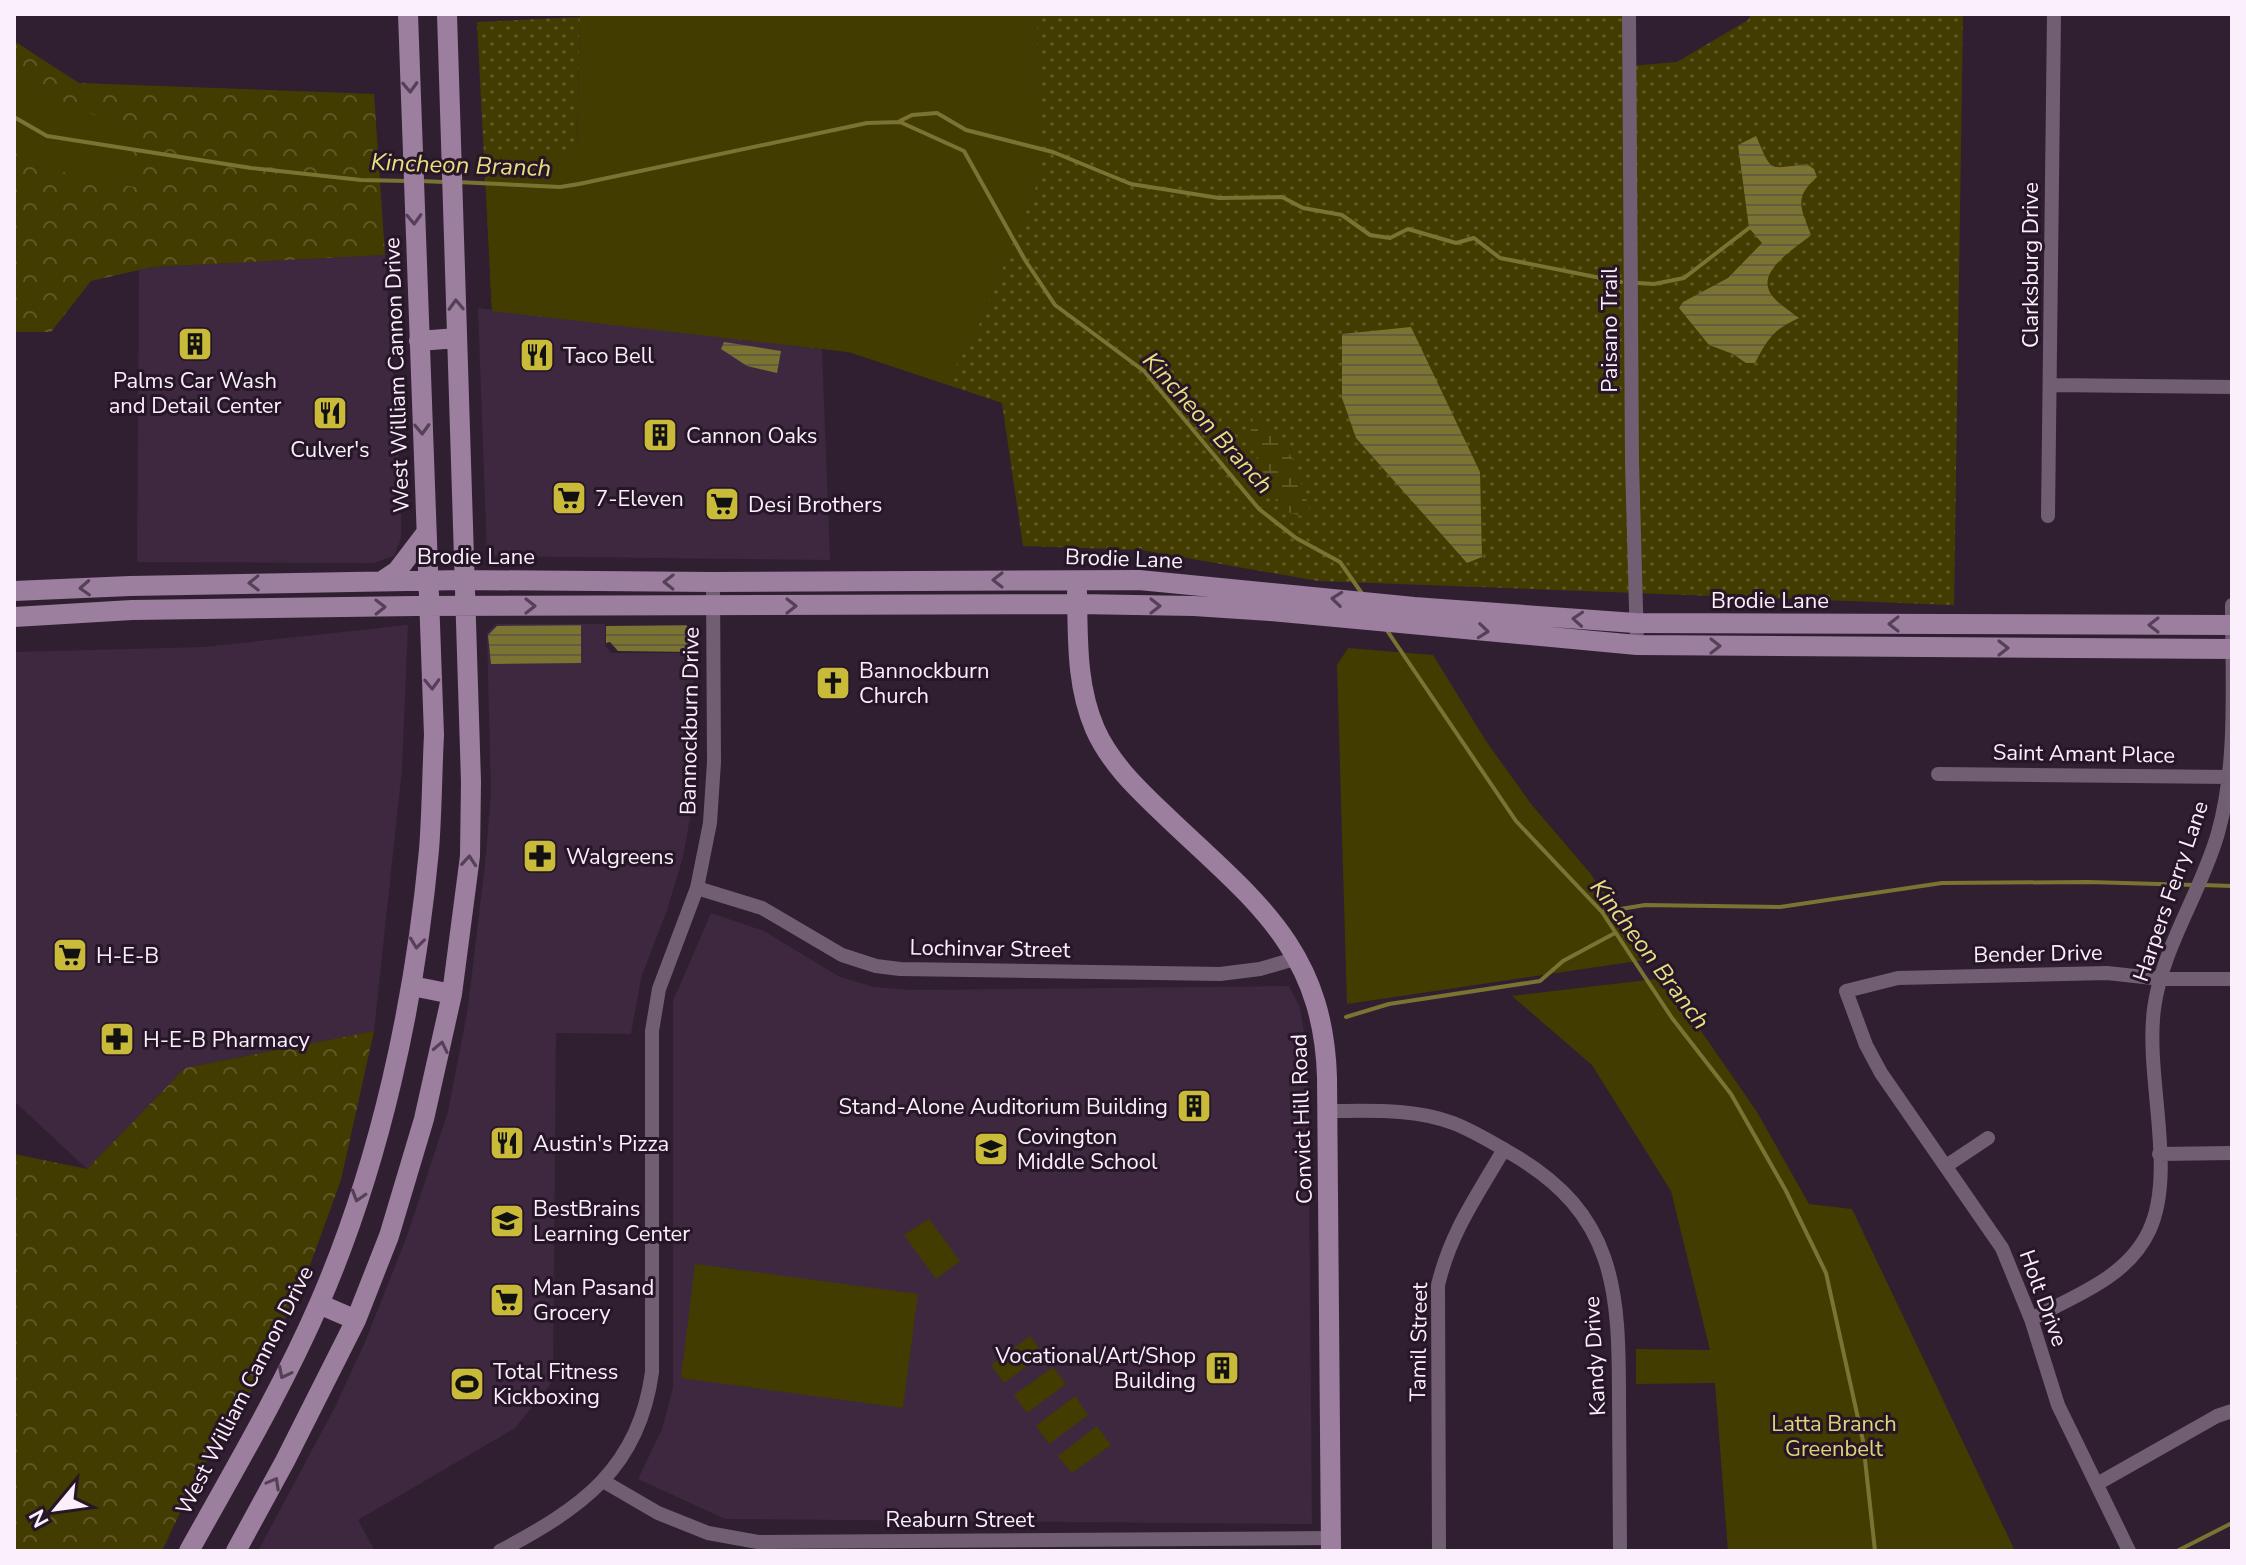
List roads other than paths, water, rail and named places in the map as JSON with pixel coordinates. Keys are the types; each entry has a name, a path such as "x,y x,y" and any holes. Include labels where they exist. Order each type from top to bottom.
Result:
{"main road":[{"name":"West William Cannon Drive","path":"189,1551 259,1425 319,1304 352,1217 384,1109 412,986 429,849 434,735 408,14"},
{"path":"236,1551 356,1320 389,1236 424,1119 452,994 470,856 471,782 447,14"},
{"path":"419,341 457,338"},
{"path":"382,581 397,571 426,533"},
{"name":"Brodie Lane","path":"14,591 429,580 1139,580 1259,591 1637,645 2232,649"},
{"name":"Convict Hill Road","path":"1076,580 1078,653 1083,694 1106,749 1132,783 1271,920 1298,958 1313,988 1327,1053 1331,1544"},
{"name":"Brodie Lane","path":"14,617 132,610 429,606 1077,604 1635,623 2232,625"},
{"path":"412,986 452,994"},
{"path":"319,1304 356,1320"}],"street":[{"name":"Paisano Trail","path":"1629,14 1637,645"},
{"name":"Clarksburg Drive","path":"2048,516 2054,14"},
{"path":"2051,385 2232,387"},
{"name":"Bannockburn Drive","path":"500,1551 562,1515 603,1481 628,1449 643,1419 649,1397 652,1372 652,1031 659,989 697,888 713,794 713,582"},
{"name":"Harpers Ferry Lane","path":"2031,1319 2105,1281 2137,1252 2158,1211 2161,1186 2151,1035 2155,1004 2170,951 2206,865 2224,812 2230,777 2232,605"},
{"name":"Saint Amant Place","path":"1938,774 2230,777"},
{"name":"Lochinvar Street","path":"697,888 762,908 842,955 876,966 900,969 1220,974 1260,969 1298,958"},
{"name":"Bender Drive","path":"1846,991 1898,978 2107,973 2162,979 2232,979"},
{"name":"Holt Drive","path":"1846,991 1866,1045 1881,1073 2002,1248 2031,1319 2058,1405 2129,1551"},
{"name":"Kandy Drive","path":"1327,1111 1402,1111 1474,1132 1541,1173 1575,1204 1587,1221 1606,1259 1617,1307 1620,1551"},
{"path":"1946,1166 1988,1138"},
{"name":"Tamil Street","path":"1439,1551 1438,1285 1456,1229 1504,1149"},
{"path":"2159,1154 2232,1153"},
{"path":"2097,1484 2217,1416 2232,1411"},
{"name":"Reaburn Street","path":"603,1481 658,1513 708,1533 758,1542 1331,1544"}],"waterway":[{"path":"900,121 912,115 937,113 966,130 1053,152 1131,184 1219,198 1282,197 1303,208 1342,215 1370,235 1390,238 1408,229 1456,243 1474,238 1500,258 1621,282"},
{"name":"Kincheon Branch","path":"14,117 47,136 251,168 361,180 408,181"},
{"name":"Kincheon Branch","path":"457,182 560,187 867,123 900,122 964,151 1025,260 1055,305 1144,371 1259,509 1296,538 1340,562 1363,595"},
{"name":"Kincheon Branch","path":"421,181 444,182"},
{"path":"1638,283 1654,284 1684,278 1749,228"},
{"name":"Kincheon Branch","path":"1386,629 1516,821 1602,912 1672,1018 1731,1094 1786,1191 1826,1273 1863,1441 1875,1551"},
{"path":"1602,912 1645,905 1780,907 1942,883 2194,885"},
{"path":"2202,885 2232,886"},
{"path":"1346,1017 1389,1004 1540,981 1563,961 1615,933"},
{"path":"2177,1551 2232,1523"}],"place":[{"name":"Palms Car Wash and Detail Center","path":"195,344"},
{"name":"Taco Bell","path":"537,355"},
{"name":"Culver's","path":"330,413"},
{"name":"Cannon Oaks","path":"660,435"},
{"name":"7-Eleven","path":"569,498"},
{"name":"Desi Brothers","path":"722,504"},
{"name":"Bannockburn Church","path":"833,683"},
{"name":"Walgreens","path":"540,856"},
{"name":"H-E-B","path":"70,955"},
{"name":"H-E-B Pharmacy","path":"117,1039"},
{"name":"Stand-Alone Auditorium Building","path":"1194,1106"},
{"name":"Austin's Pizza","path":"507,1143"},
{"name":"Covington Middle School","path":"991,1149"},
{"name":"BestBrains Learning Center","path":"507,1221"},
{"name":"Man Pasand Grocery","path":"507,1300"},
{"name":"Vocational/Art/Shop Building","path":"1222,1368"},
{"name":"Total Fitness Kickboxing","path":"467,1384"}],"park label":[{"name":"Latta Branch Greenbelt","path":"1834,1436"}]}
